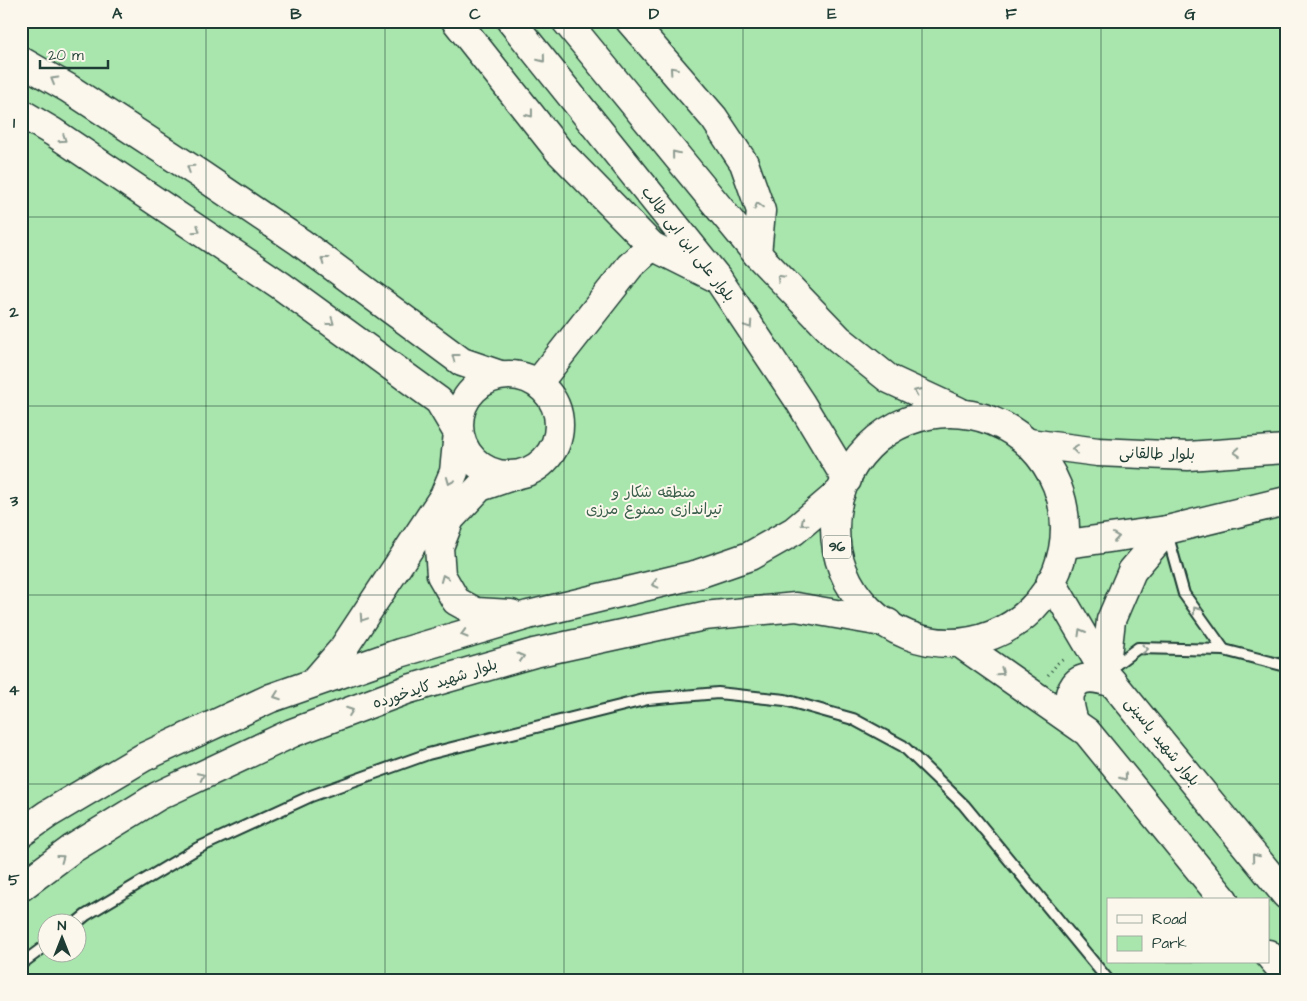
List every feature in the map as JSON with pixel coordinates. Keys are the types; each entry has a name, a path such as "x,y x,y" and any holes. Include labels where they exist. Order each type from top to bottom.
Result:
{"street":[{"path":"456,21 559,151 652,246 718,279"},
{"name":"بلوار علی ابن ابی طالب","path":"511,21 718,279 800,402 844,486"},
{"name":"96","path":"566,21 757,254 840,339 889,379 961,412 997,421 1029,443 1051,475 1066,508 1067,544 1051,581 1029,612 997,636 961,644 921,640 888,623 858,598 841,564 833,528 844,486 858,458 888,432 921,415 961,412"},
{"path":"630,21 714,118 744,163 761,211 757,254"},
{"path":"21,62 68,88 300,242 462,362 500,374 520,375 538,383 552,397 559,416 558,436 550,454 536,468 480,487 450,519 439,547 441,575 456,601 476,612 528,615"},
{"path":"21,114 52,132 280,285 439,401 458,433 466,452 479,466 498,474 517,475"},
{"path":"538,383 630,266 652,246"},
{"path":"312,684 342,650 444,496 454,472 459,413 467,395 481,382 500,374"},
{"name":"بلوار طالقانی","path":"1029,443 1098,452 1188,456 1286,449"},
{"path":"21,833 48,814 144,757 271,698 400,653 528,615 698,574 750,556 794,531 844,486"},
{"path":"1067,544 1167,530 1286,501"},
{"path":"1074,722 1070,707 1070,694 1076,684 1086,678 1109,678 1111,620 1132,571 1167,530"},
{"name":"بلوار شهید یاسینی","path":"1051,581 1109,678 1286,895"},
{"name":"بلوار شهید کایدخورده","path":"21,887 72,849 158,796 292,733 409,689 534,653 704,616 796,606 888,623"},
{"path":"961,644 1087,732 1222,898"},
{"path":"1270,956 1286,975"}],"lane":[{"path":"1167,530 1184,594 1224,650"},
{"path":"1109,678 1138,648 1224,650 1286,666"},
{"path":"88,914 198,848 312,796 428,754 648,699 718,693 784,700 853,719 903,746 964,805 1108,980"},
{"path":"21,964 38,951"}],"green space":[{"name":"منطقه شکار و تیراندازی ممنوع مرزی","path":"21,21 1286,21 1286,980 21,980"}]}
